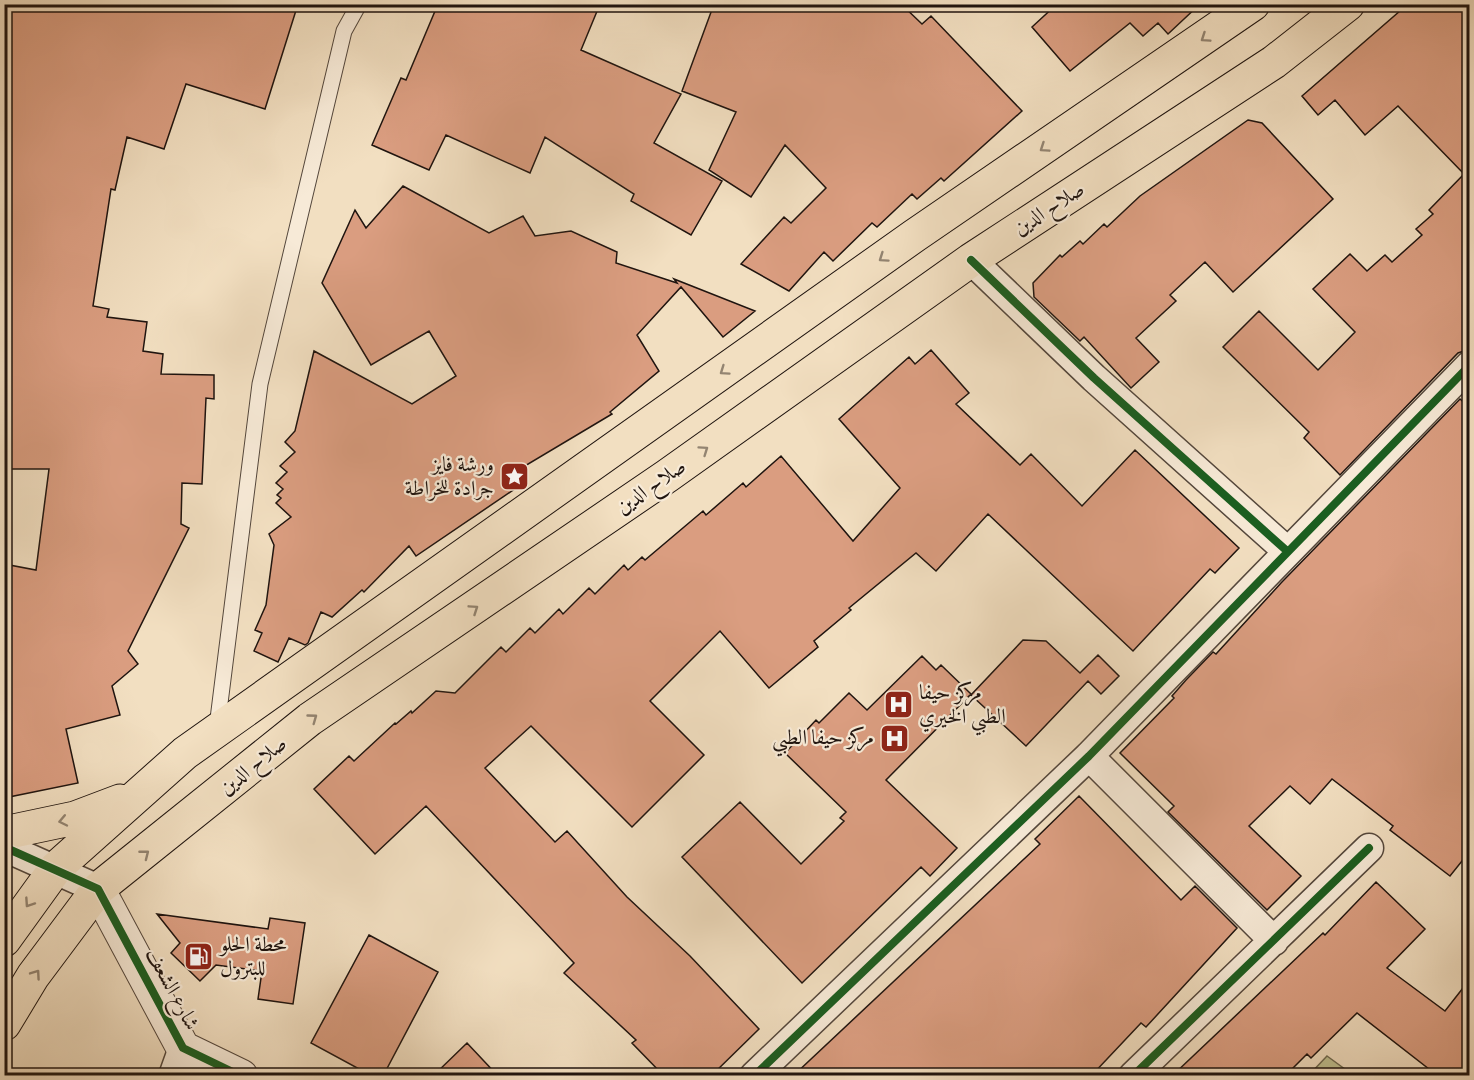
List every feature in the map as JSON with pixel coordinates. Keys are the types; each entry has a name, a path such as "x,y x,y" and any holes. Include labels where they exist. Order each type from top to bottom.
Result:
{"highway":[{"path":"4,940 56,868 185,753 914,236 1253,4"},
{"name":"صلاح الدين","path":"4,1024 33,976 99,890 310,719 668,476 971,260 1274,62 1348,4"},
{"path":"914,236 944,280"},
{"path":"4,832 75,818 138,794"}],"street":[{"path":"971,260 1094,378 1287,551"},
{"path":"754,1076 1089,756 1470,365"},
{"path":"1089,756 1274,941"},
{"path":"4,847 56,868 99,890"},
{"path":"1133,1076 1369,848"},
{"name":"شارع الشعف","path":"99,890 178,1062 241,1076"}],"lane":[{"path":"217,730 260,384 344,31 359,4"}],"green space":[{"path":"1327,1056 1353,1075 1309,1075"}],"building":[{"path":"4,4 298,4 265,109 186,84 164,149 127,137 115,190 111,189 93,306 109,309 107,317 147,322 143,351 163,354 161,374 214,375 214,399 206,398 202,484 182,483 181,524 189,528 128,651 138,664 112,686 120,715 66,729 78,783 4,798 4,564 36,570 49,469 4,469"},
{"path":"438,4 600,4 581,50 681,94 654,143 722,181 691,235 631,201 634,194 545,137 530,173 446,135 429,170 372,145 401,78 406,80"},
{"path":"714,4 901,4 922,24 931,16 1022,111 944,181 941,178 917,199 912,194 877,227 872,223 833,261 824,252 789,291 741,264 784,217 791,223 826,188 785,145 751,197 709,170 736,112 682,91"},
{"path":"1057,4 1200,4 1168,34 1158,23 1143,36 1130,23 1070,71 1032,27"},
{"path":"1408,4 1470,4 1470,349 1458,353 1340,475 1304,438 1309,432 1223,347 1259,311 1318,370 1355,332 1313,289 1350,254 1367,271 1385,255 1392,262 1422,235 1416,229 1433,214 1429,210 1464,174 1398,106 1365,135 1335,100 1318,115 1302,96"},
{"path":"1248,120 1262,123 1333,199 1233,292 1205,262 1170,295 1176,301 1136,338 1159,362 1131,388 1084,337 1080,341 1034,297 1033,283 1060,255 1062,257 1080,241 1083,244 1104,224 1107,227 1140,196"},
{"path":"403,186 489,233 523,216 535,236 571,231 617,252 616,263 677,283 674,279 755,311 723,337 681,287 637,335 659,371 610,412 612,414 518,470 525,482 416,556 409,546 364,592 362,590 332,617 321,612 308,643 305,645 289,638 278,662 254,651 262,633 255,630 266,605 274,545 269,534 291,517 276,503 281,498 277,495 283,489 276,483 287,472 280,466 295,452 285,442 295,431 314,351 412,404 456,376 429,331 371,365 322,283 355,210 366,228"},
{"path":"931,350 969,393 956,404 1020,465 1031,454 1082,506 1135,450 1239,548 1215,573 1210,569 1133,651 988,514 936,571 916,553 849,608 851,610 814,641 818,647 769,688 720,631 650,701 704,755 632,827 531,726 485,768 555,842 567,831 627,897 690,956 759,1029 711,1076 664,1076 632,1043 636,1040 564,973 574,963 426,806 375,854 314,789 349,756 354,761 395,723 411,711 412,713 436,691 455,693 501,647 506,652 530,628 535,633 559,609 563,614 589,588 595,594 624,565 628,570 642,557 645,560 703,511 706,515 743,483 746,487 781,456 853,541 900,488 839,419 909,357 915,364"},
{"path":"1460,399 1470,408 1470,851 1450,876 1390,830 1393,826 1332,779 1310,804 1290,786 1249,826 1301,876 1267,910 1168,812 1174,806 1120,753 1174,698 1172,696 1186,680 1213,652 1216,654 1281,583"},
{"path":"1023,640 1046,641 1080,673 1098,655 1119,676 1101,694 1088,681 1026,746 971,695"},
{"path":"922,656 936,670 941,665 971,694 886,780 957,848 930,876 921,867 802,983 682,857 740,802 801,864 844,821 840,818 846,812 785,753 816,720 819,723 849,693 867,710"},
{"path":"1079,796 1181,900 1195,886 1237,928 1146,1027 1141,1023 1091,1076 793,1076 1040,844 1035,839"},
{"path":"1376,882 1425,929 1387,968 1445,1011 1470,979 1470,1076 1438,1076 1357,1013 1311,1058 1307,1054 1285,1076 1172,1076 1323,933 1325,935"},
{"path":"157,914 268,929 270,918 305,923 293,1004 258,999 262,971 216,965 200,981 171,953 180,943"},
{"path":"369,935 438,972 383,1076 372,1076 311,1043"},
{"path":"467,1043 498,1076 433,1076"}],"cycle path":[{"path":"971,260 1094,378 1287,551"},
{"path":"754,1076 1089,756 1470,365"},
{"path":"4,847 98,889 183,1048 241,1076"},
{"path":"1133,1076 1369,848"}],"place":[{"name":"ورشة فايز جرادة للخراطة","path":"515,477"},
{"name":"مركز حيفا الطبي الخيري","path":"898,705"},
{"name":"مركز حيفا الطبي","path":"895,738"},
{"name":"محطة الحلو للبترول","path":"199,957"}]}
